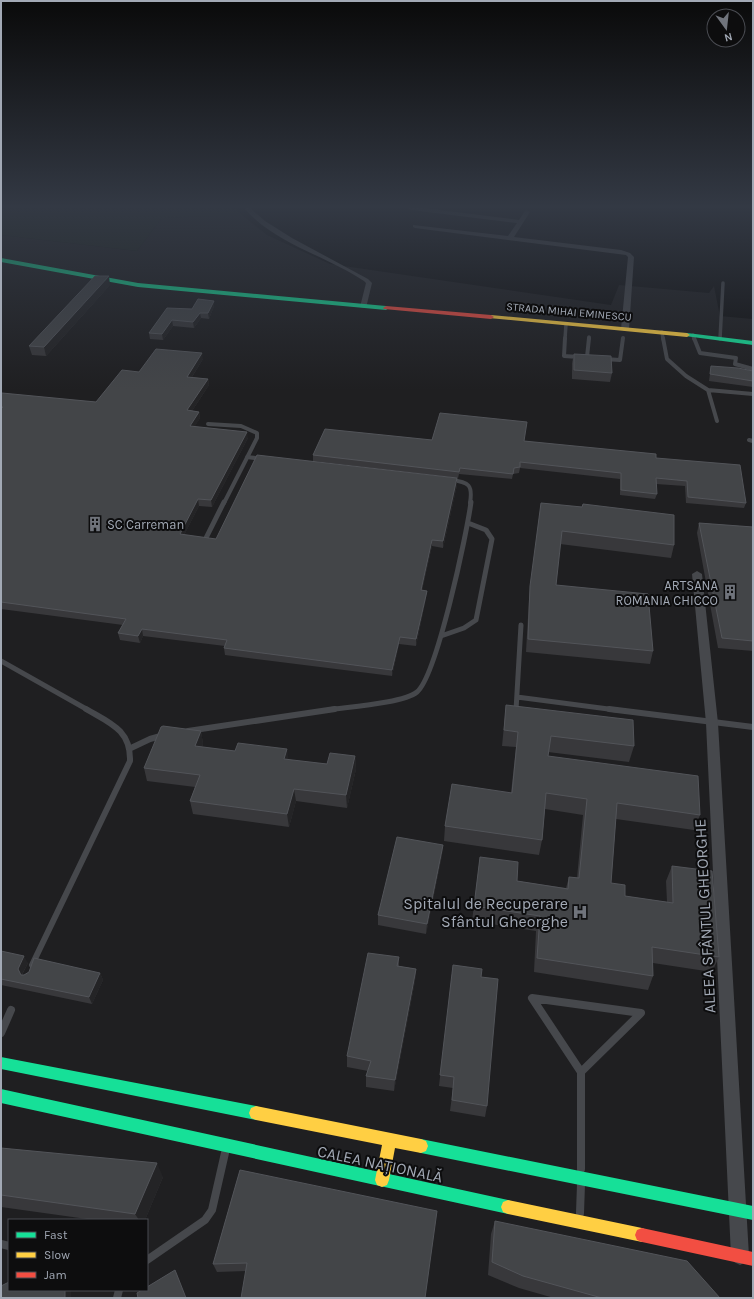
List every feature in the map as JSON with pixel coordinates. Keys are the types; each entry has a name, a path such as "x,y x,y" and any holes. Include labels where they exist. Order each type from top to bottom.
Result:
{"street":[{"name":"STRADA MIHAI EMINESCU","path":"48,269 138,285 255,298 566,324 624,333 662,332 753,343"},
{"path":"344,269 366,279 369,282 364,306"},
{"path":"624,333 630,269"},
{"name":"ALEEA SFÂNTUL GHEORGHE","path":"697,574 712,723 738,1210 746,1258"},
{"name":"CALEA NAȚIONALĂ","path":"1,1062 581,1177 753,1213"},
{"name":"CALEA NAȚIONALĂ","path":"1,1096 746,1258"},
{"path":"382,1180 390,1140"}],"lane":[{"path":"720,339 723,283"},
{"path":"566,324 564,356 594,358"},
{"path":"662,332 667,359 686,376 708,390 753,394"},
{"path":"600,358 620,360 624,333"},
{"path":"692,335 700,352 736,358 735,364 753,369"},
{"path":"587,357 589,337"},
{"path":"708,390 717,421"},
{"path":"206,538 257,438 258,433 254,430 208,424"},
{"path":"247,457 267,460"},
{"path":"183,732 397,700 417,692 427,678 441,636 468,523 472,491 470,486 465,482 442,479"},
{"path":"441,636 471,626 476,620 492,539 486,530 468,523"},
{"path":"516,716 521,625"},
{"path":"1,661 114,725 126,737 131,748 130,761 30,969"},
{"path":"517,697 712,723 753,727"},
{"path":"131,748 150,739 167,734"},
{"path":"580,1222 581,1072 532,998 641,1013 581,1072"},
{"path":"1,1034 12,1010"},
{"path":"148,1259 205,1220 212,1210 227,1146"}],"shaded area":[{"path":"1,269 362,269 611,305 619,285 709,293 714,286 720,316 753,319 753,1298 1,1298"}],"building":[{"path":"95,276 109,276 44,347 29,346"},
{"path":"198,299 214,301 208,313 200,313 193,322 172,320 162,334 149,333 167,308 192,309"},
{"name":"SC Carreman","path":"156,349 202,353 187,377 208,379 187,410 199,412 190,426 247,432 211,500 198,499 180,534 216,539 257,455 457,478 443,541 432,540 421,590 427,591 416,639 400,637 392,670 224,648 227,640 142,629 138,636 118,633 126,619 1,602 1,409 3,407 1,407 1,394 96,402 122,370 139,372"},
{"path":"574,354 611,356 612,373 574,370"},
{"path":"711,366 738,368 753,371 753,381 710,374"},
{"path":"440,413 527,422 524,441 656,454 656,458 740,465 746,503 688,497 687,481 656,478 657,494 621,490 621,473 520,462 520,467 514,468 513,474 460,468 459,472 313,455 325,429 432,440"},
{"path":"541,503 582,507 583,504 674,515 674,545 562,531 556,585 648,594 653,651 528,639 530,586"},
{"name":"ARTSANA ROMANIA CHICCO","path":"699,523 753,527 753,641 722,638"},
{"path":"506,705 633,720 634,746 551,736 548,756 698,776 700,815 617,803 611,883 625,885 625,896 673,903 672,866 712,871 719,957 652,947 653,976 537,958 540,916 474,906 480,857 518,862 517,881 568,889 569,877 579,878 587,799 546,793 542,840 445,826 452,784 512,793 518,732 504,730"},
{"path":"161,727 201,731 195,746 235,751 238,743 287,749 284,759 327,764 330,753 355,756 346,795 294,789 287,814 190,801 200,775 144,768"},
{"path":"397,837 443,845 427,924 378,915"},
{"path":"1,951 24,956 18,969 21,975 29,972 34,958 100,973 89,997 1,979"},
{"path":"368,953 399,957 397,966 416,969 395,1080 366,1076 371,1061 347,1056"},
{"path":"453,965 482,969 481,977 498,979 487,1106 452,1100 454,1077 440,1075"},
{"path":"1,1148 157,1163 135,1214 1,1195"},
{"path":"240,1170 437,1211 425,1298 241,1298 247,1263 213,1264"},
{"path":"495,1221 687,1261 720,1298 602,1298 523,1276 492,1262"},
{"path":"175,1270 186,1298 138,1298 137,1293 140,1291 148,1291 148,1286"},
{"path":"8,1282 8,1291 65,1291 65,1298 1,1298 1,1286"}],"traffic: fast":[{"path":"48,269 138,285 386,308"},
{"path":"687,335 753,343"},
{"path":"1,1063 256,1113"},
{"path":"1,1096 508,1207"},
{"path":"421,1146 753,1213"}],"traffic: slow":[{"path":"491,317 687,335"},
{"path":"256,1113 421,1146"},
{"path":"382,1180 390,1140"},
{"path":"508,1207 642,1235"}],"traffic: jam":[{"path":"386,308 491,317"},
{"path":"642,1235 753,1259"}],"place":[{"name":"SC Carreman","path":"95,524"},
{"name":"ARTSANA ROMANIA CHICCO","path":"730,592"},
{"name":"Spitalul de Recuperare Sfântul Gheorghe","path":"580,912"}]}
